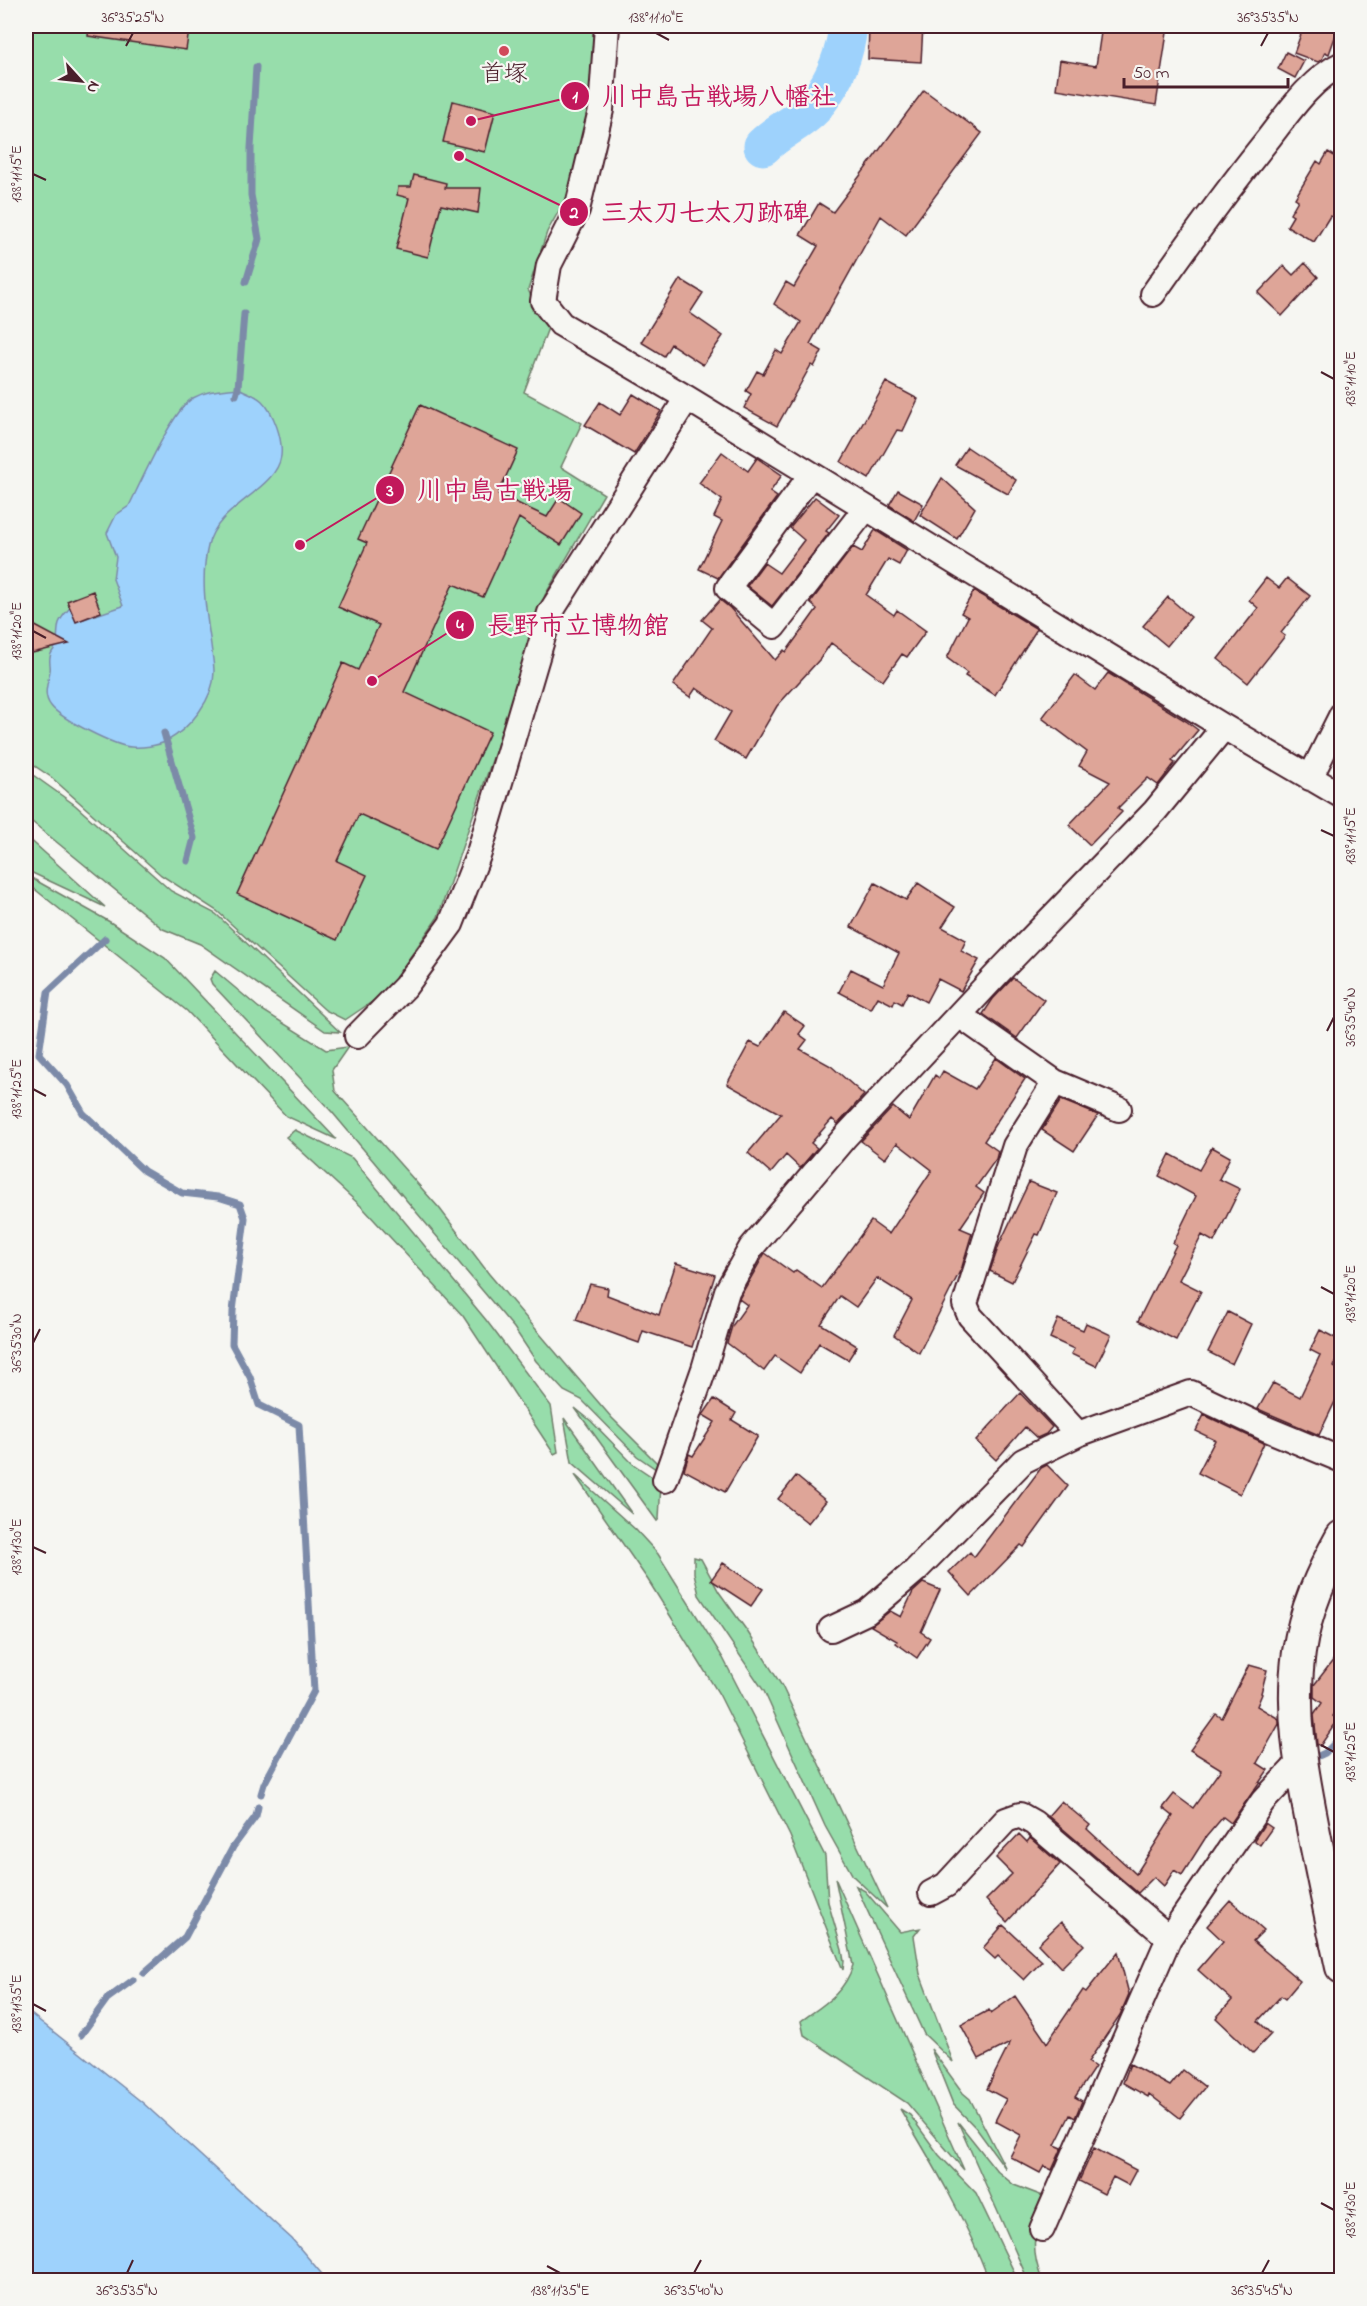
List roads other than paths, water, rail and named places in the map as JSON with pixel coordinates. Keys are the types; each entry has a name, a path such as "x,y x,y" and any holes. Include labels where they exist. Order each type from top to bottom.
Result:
{"main road":[{"path":"1341,1537 1319,1580 1299,1650 1295,1692 1300,1762 1341,1967"}],"street":[{"path":"607,26 601,110 577,210 549,265 543,301 561,324 687,398 811,476 1341,796"},
{"path":"1153,294 1214,206 1289,112 1326,72 1341,64"},
{"path":"357,1036 405,987 451,924 478,853 550,613 687,398"},
{"path":"811,476 728,588 774,626 866,508"},
{"path":"1310,778 1341,714"},
{"path":"665,1480 704,1369 727,1291 751,1248 845,1137 1155,811 1224,727"},
{"path":"959,1015 1055,1082 1119,1109"},
{"path":"1055,1082 1015,1146 965,1304 970,1316 1078,1434"},
{"path":"831,1629 867,1612 915,1571 1023,1461 1078,1434 1191,1393 1267,1429 1341,1460"},
{"path":"1042,2229 1169,1938 1263,1801 1300,1762"},
{"path":"932,1893 946,1884 1006,1820 1020,1815 1034,1823 1169,1938"}],"water":[{"path":"238,388 260,399 270,412 279,434 281,456 277,468 269,479 222,520 208,546 204,571 207,620 214,672 210,692 192,721 167,741 145,747 123,745 76,724 48,702 46,689 50,656 56,646 59,623 76,602 81,618 84,619 123,606 113,579 116,557 107,533 116,515 129,506 158,447 185,405 204,393"},
{"path":"26,2010 143,2103 292,2239 327,2280 26,2280"}],"waterway":[{"path":"819,100 839,65 848,26"},
{"path":"246,282 259,239 251,195 251,148 256,67"},
{"path":"763,146 814,107"},
{"path":"236,395 244,314"},
{"path":"164,733 194,838 188,861"},
{"path":"105,939 48,992 39,1054 67,1085 83,1113 144,1171 182,1193 218,1197 240,1204 245,1218 233,1311 232,1344 250,1377 259,1405 299,1425 314,1691 264,1784 261,1794"},
{"path":"1314,1758 1325,1753 1342,1736"},
{"path":"144,1973 185,1937 233,1847 256,1816 258,1807"},
{"path":"81,2035 107,1999 133,1980"}],"place":[{"name":"首塚","path":"504,51"},
{"name":"川中島古戦場八幡社","path":"471,121"},
{"name":"三太刀七太刀跡碑","path":"459,156"},
{"name":"川中島古戦場","path":"300,545"},
{"name":"長野市立博物館","path":"372,681"}]}
